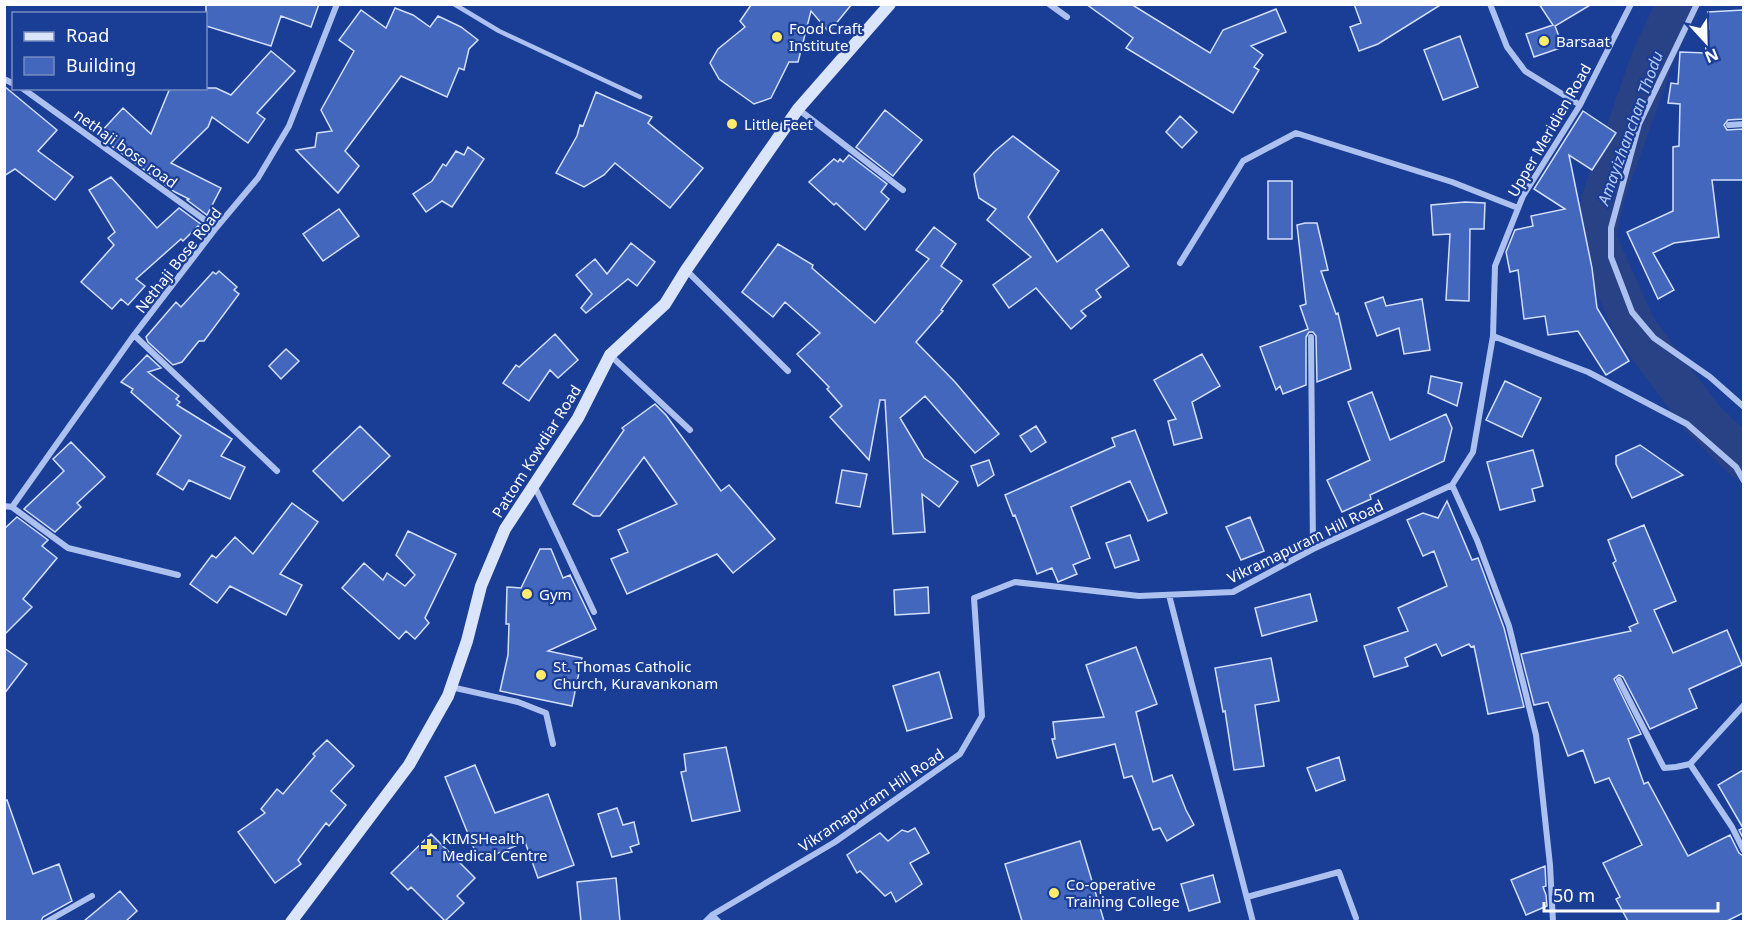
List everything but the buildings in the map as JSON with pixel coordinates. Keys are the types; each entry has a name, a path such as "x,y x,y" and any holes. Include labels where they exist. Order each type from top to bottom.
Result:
{"main road":[{"name":"Pattom Kowdiar Road","path":"291,921 409,765 448,696 467,641 485,576 505,529 578,418 610,355 665,304 686,270 798,110 890,4"}],"street":[{"name":"Nethaji Bose Road","path":"12,507 134,335 216,228 258,178 289,126 337,4"},
{"path":"1049,4 1067,17"},
{"path":"1490,4 1507,47 1525,71 1580,105"},
{"name":"Upper Meridien Road","path":"1493,336 1495,266 1518,208 1523,196 1580,105 1631,4"},
{"path":"1698,4 1639,124 1611,228 1611,257 1632,312 1654,338 1710,377 1743,408"},
{"name":"nethaji bose road","path":"25,90 216,228"},
{"path":"798,110 903,190"},
{"path":"1729,124 1743,124"},
{"path":"1180,263 1243,161 1296,133 1452,182 1518,208"},
{"path":"686,270 788,371"},
{"path":"134,335 277,471"},
{"path":"1554,921 1536,735 1509,626 1452,485 1473,452 1493,336 1588,372 1687,424 1736,467 1743,481"},
{"path":"1311,337 1313,549"},
{"path":"610,355 690,430"},
{"path":"534,485 594,612"},
{"name":"Vikramapuram Hill Road","path":"705,921 835,842 960,754 982,717 974,598 1015,582 1139,596 1233,592 1313,549 1452,485"},
{"path":"4,506 12,507 68,548 178,575"},
{"path":"1169,595 1253,921"},
{"path":"1619,680 1664,768 1690,764 1743,705"},
{"path":"452,687 518,702 546,713 553,744"},
{"path":"1690,764 1732,827 1743,851"},
{"path":"1247,897 1340,872 1356,918"},
{"path":"46,921 92,896"},
{"path":"712,915 719,921"}],"lane":[{"path":"454,4 499,31 640,97"}],"waterway":[{"name":"Amayizhanchan Thodu","path":"1678,4 1653,57 1603,198 1595,238 1635,328 1702,418 1744,459"}],"place":[{"name":"Food Craft Institute","path":"777,37"},
{"name":"Barsaat","path":"1544,41"},
{"name":"Little Feet","path":"732,124"},
{"name":"Gym","path":"527,594"},
{"name":"St. Thomas Catholic Church, Kuravankonam","path":"541,675"},
{"name":"KIMSHealth Medical Centre","path":"429,847"},
{"name":"Co-operative Training College","path":"1054,893"}]}
